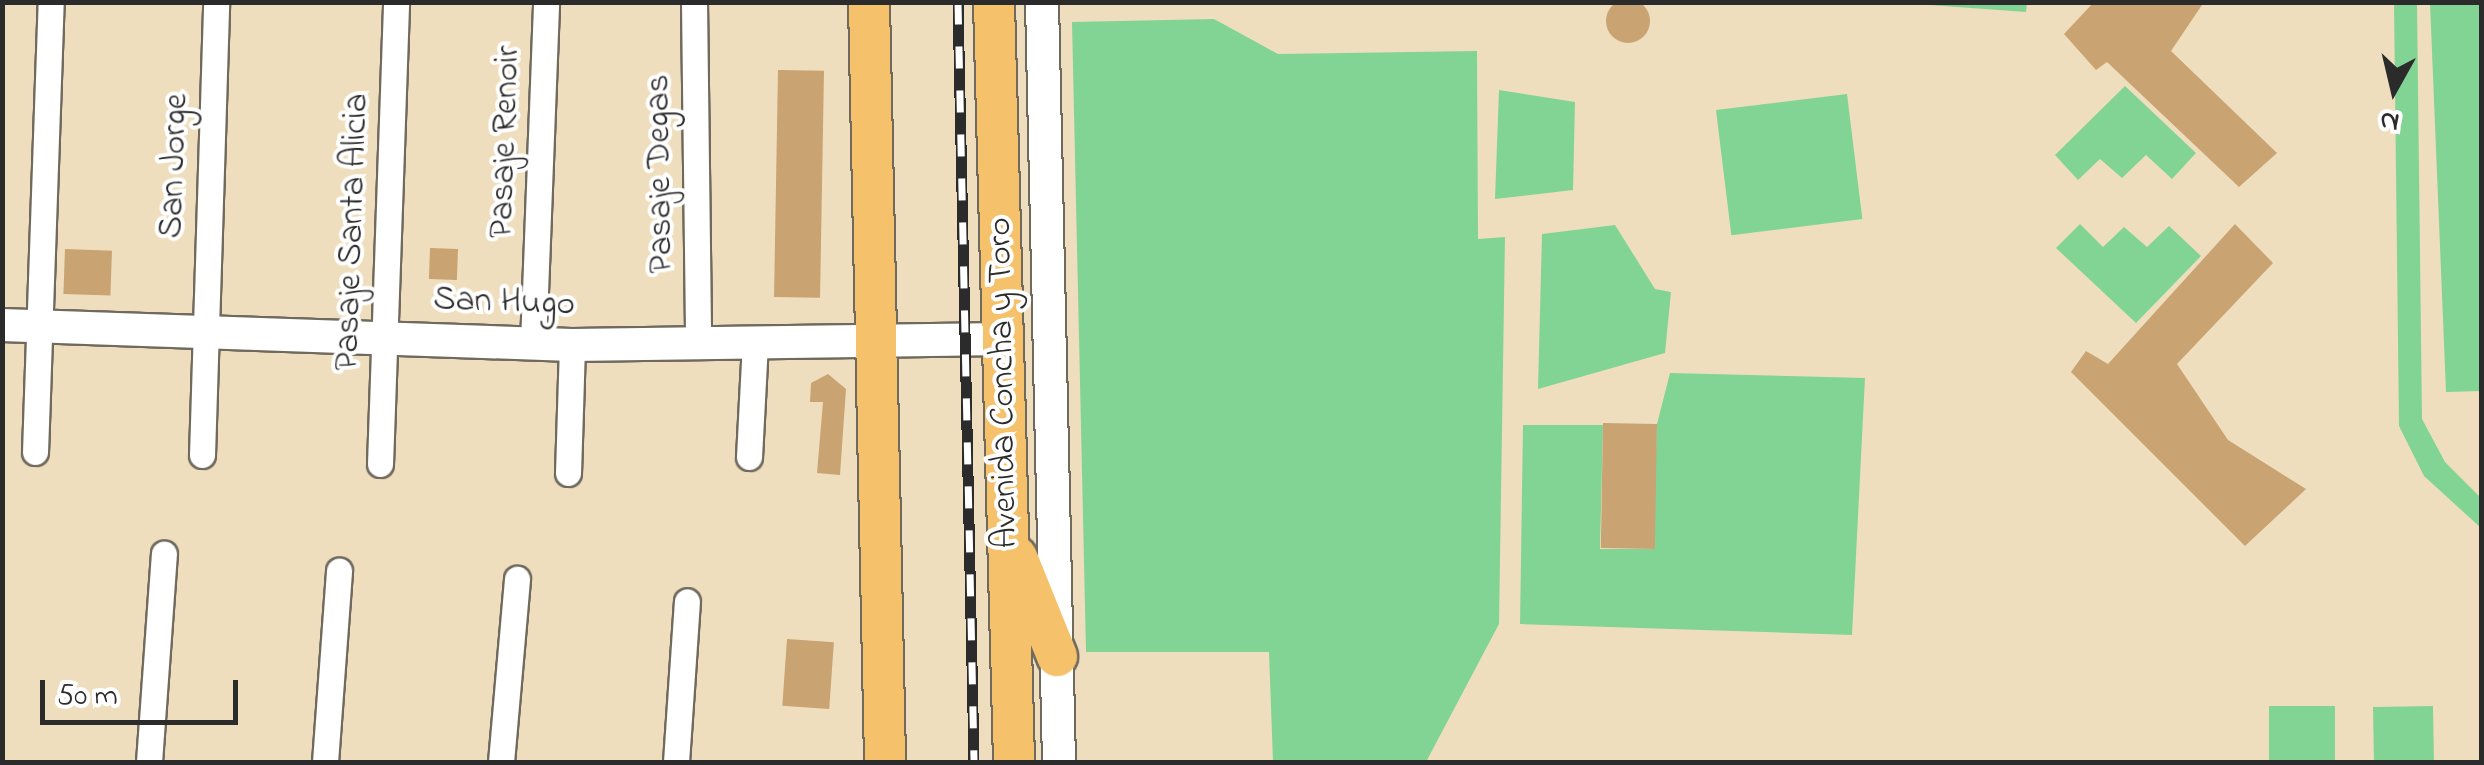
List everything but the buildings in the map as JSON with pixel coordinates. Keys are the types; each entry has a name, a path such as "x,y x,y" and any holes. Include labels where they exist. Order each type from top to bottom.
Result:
{"main road":[{"path":"869,2 885,762"},
{"name":"Avenida Concha y Toro","path":"994,2 1014,762"},
{"path":"1008,533 1057,656"}],"street":[{"path":"35,452 51,2"},
{"name":"San Jorge","path":"202,456 216,2"},
{"name":"Pasaje Santa Alicia","path":"380,464 396,2"},
{"name":"Pasaje Renoir","path":"534,344 546,2"},
{"name":"Pasaje Degas","path":"694,2 698,345"},
{"name":"Avenida Concha y Toro","path":"1042,2 1060,762"},
{"name":"San Hugo","path":"2,325 572,345 1003,339"},
{"path":"749,458 755,343"},
{"path":"568,473 572,345"},
{"path":"149,762 164,554"},
{"path":"325,762 339,571"},
{"path":"501,762 517,579"},
{"path":"676,762 687,601"}],"green space":[{"path":"1888,2 2027,2 2027,3 2026,12"},
{"path":"2394,3 2417,3 2422,419 2445,462 2481,498 2481,528 2424,476 2399,426"},
{"path":"2430,3 2481,3 2481,391 2446,392"},
{"path":"1214,19 1278,54 1477,51 1478,239 1505,237 1499,624 1426,762 1273,762 1269,652 1086,652 1072,22"},
{"path":"2125,86 2196,153 2172,179 2146,155 2122,178 2100,159 2078,180 2055,155"},
{"path":"1499,90 1575,102 1573,190 1495,199"},
{"path":"1847,94 1862,219 1731,235 1716,110"},
{"path":"2080,224 2103,247 2124,227 2147,247 2169,226 2201,256 2136,323 2056,248"},
{"path":"1615,225 1655,289 1671,292 1665,353 1538,389 1542,234"},
{"path":"1670,373 1865,378 1852,635 1520,624 1523,425 1603,425 1600,549 1653,549 1657,424"},
{"path":"2269,706 2335,706 2335,762 2269,762"},
{"path":"2433,706 2434,762 2374,762 2373,707"}],"railway":[{"path":"958,2 974,762"}]}
